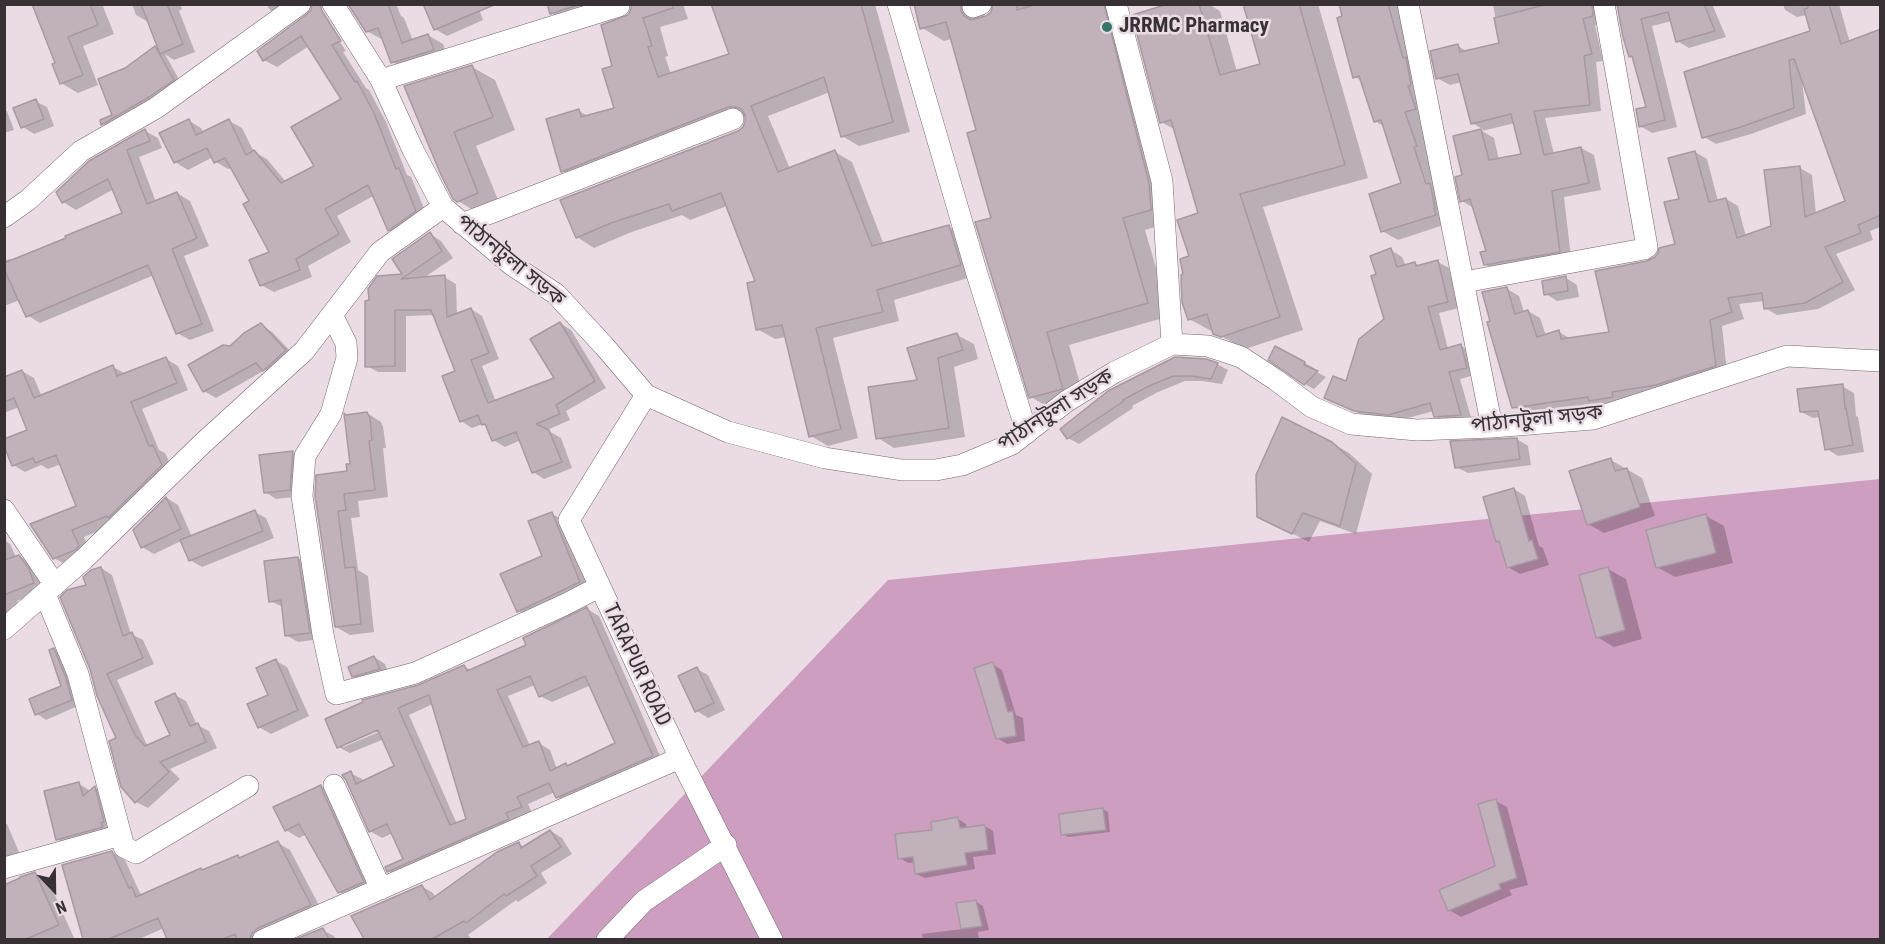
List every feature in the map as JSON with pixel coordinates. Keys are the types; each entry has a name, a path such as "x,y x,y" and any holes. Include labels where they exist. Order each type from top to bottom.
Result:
{"street":[{"path":"4,216 28,200 81,150 156,108 300,4"},
{"name":"পাঠানটুলা সড়ক","path":"333,4 381,80 413,150 443,207 512,265 556,294 646,395 728,432 825,458 902,470 936,470 962,465 1012,444 1067,401 1115,372 1172,344 1208,346 1241,357 1312,407 1351,424 1417,430 1593,419 1787,356 1881,361"},
{"path":"898,4 977,274 1027,433"},
{"path":"1116,4 1162,181 1172,344"},
{"path":"1408,4 1492,427"},
{"path":"1464,282 1647,248 1604,4"},
{"path":"381,80 619,6"},
{"path":"462,224 733,119"},
{"path":"4,629 84,559 202,444 304,351 380,252 443,207"},
{"path":"332,315 346,343 347,358 331,414 305,456 302,496 323,635 336,694 415,673 599,587"},
{"name":"TARAPUR ROAD","path":"646,395 569,520 680,758 772,939"},
{"path":"4,510 50,590 78,674 124,847 136,853 248,786"},
{"path":"273,938 680,758"},
{"path":"334,785 381,889"},
{"path":"4,868 121,835"},
{"path":"607,939 644,901 726,845"}],"shaded area":[{"path":"1880,479 1880,939 546,940 888,580"}],"building":[{"path":"32,4 90,4 98,25 68,37 83,75 60,84 52,64 55,63"},
{"path":"141,4 167,4 183,44 160,54"},
{"path":"312,4 320,4 341,41 332,45 355,82 357,81 374,113 396,169 399,168 416,211 388,231 368,185 325,209 339,234 296,259 300,270 260,286 249,260 269,252 243,204 249,201 225,158 214,163 207,148 174,163 159,133 189,119 196,135 229,119 246,155 254,150 281,183 314,166 291,127 341,99 301,36 263,61 257,51 307,14"},
{"path":"348,4 388,4 402,43 428,34 434,50 391,63 378,28 366,32"},
{"path":"423,4 494,4 494,5 434,30"},
{"path":"547,4 581,4 550,14"},
{"path":"631,4 673,4 673,8 643,18 652,46 648,47 658,77 729,54 711,4 861,4 893,122 841,137 824,77 751,106 778,172 835,150 872,246 949,225 961,265 877,290 883,312 816,328 841,429 809,437 782,325 756,330 747,283 755,281 721,193 672,211 669,204 611,223 576,238 560,200 738,131 745,122 745,115 741,109 728,107 561,172 546,119 579,109 581,117 614,108 602,69 612,66 601,25 628,15"},
{"path":"914,4 961,4 964,16 971,20 986,16 991,12 993,4 1017,4 1017,10 1037,4 1104,4 1149,183 1151,210 1123,218 1148,303 1047,332 1063,389 1029,398 975,222 991,218 967,133 976,130 946,22 920,29"},
{"path":"1168,4 1199,4 1220,75 1260,64 1243,4 1299,4 1345,165 1240,194 1280,317 1221,337 1213,334 1207,314 1188,320 1182,302 1181,275 1183,274 1180,259 1189,256 1177,220 1198,213 1171,120 1160,123 1132,15"},
{"path":"1339,4 1388,4 1403,58 1406,57 1411,85 1408,86 1416,109 1405,112 1417,146 1414,147 1426,184 1430,183 1436,215 1381,232 1369,194 1401,183 1381,120 1374,122 1359,76 1353,78 1337,18 1342,16"},
{"path":"1548,4 1592,4 1593,16 1583,19 1592,54 1584,56 1590,105 1534,111 1544,155 1581,147 1589,183 1552,191 1560,252 1484,265 1480,252 1486,251 1470,199 1460,202 1455,177 1462,175 1453,136 1481,129 1489,160 1521,154 1511,114 1471,124 1458,74 1436,79 1430,51 1458,44 1460,52 1499,43 1494,18"},
{"path":"1617,4 1704,4 1715,31 1676,42 1668,12 1641,19 1665,120 1639,127 1636,109 1646,107 1632,56 1629,57 1623,37"},
{"path":"1807,4 1829,4 1841,44 1881,29 1881,215 1858,225 1861,233 1825,247 1843,282 1805,303 1764,309 1762,293 1728,298 1732,312 1710,320 1716,366 1656,385 1612,392 1613,397 1589,401 1588,397 1512,408 1487,322 1490,321 1482,292 1507,287 1515,314 1528,310 1537,337 1559,330 1561,339 1609,332 1595,271 1647,261 1655,257 1659,248 1675,244 1664,202 1679,199 1668,158 1695,151 1709,202 1726,198 1737,238 1771,226 1764,170 1800,166 1805,217 1845,201 1794,59 1789,60 1794,108 1702,138 1684,72 1810,31 1804,9 1808,8"},
{"path":"155,46 174,80 101,125 100,120 112,115 98,79 125,68"},
{"path":"472,65 493,117 454,132 478,193 457,202 453,199 441,175 404,86"},
{"path":"36,99 44,119 21,128 13,108"},
{"path":"145,129 150,141 127,150 147,204 177,192 197,238 172,249 202,324 176,334 148,265 26,317 4,269 4,263 122,213 108,179 62,203 56,192 89,161"},
{"path":"430,232 442,251 401,279 445,275 447,317 471,308 489,353 471,360 488,403 554,378 530,339 560,322 595,381 556,405 560,414 536,424 549,430 562,462 532,473 516,432 492,441 485,424 482,425 478,415 460,422 442,376 455,371 431,310 395,310 395,366 365,367 365,301 369,300 368,289 377,276 402,274 392,259"},
{"path":"1391,248 1397,267 1415,262 1416,266 1438,260 1448,302 1428,307 1440,350 1461,344 1467,368 1449,372 1461,415 1434,417 1430,403 1388,415 1354,411 1324,398 1333,376 1346,381 1359,339 1384,319 1371,276 1376,274 1370,256"},
{"path":"1566,276 1568,291 1544,295 1542,281"},
{"path":"261,323 286,350 263,371 256,363 203,392 188,365 223,345 230,346 244,333"},
{"path":"957,333 963,350 938,358 949,428 876,439 868,387 917,380 907,348"},
{"path":"1275,346 1305,362 1304,365 1318,371 1304,385 1268,360"},
{"path":"166,357 177,383 131,402 149,446 153,445 162,465 108,518 107,516 72,530 79,546 53,559 30,524 76,506 56,455 35,463 33,458 12,466 4,446 4,439 27,430 14,398 4,402 4,377 22,370 34,398 113,365 117,376"},
{"path":"1175,357 1206,359 1218,363 1211,379 1173,376 1123,400 1067,439 1060,429 1108,391"},
{"path":"1843,384 1845,409 1853,445 1825,450 1818,411 1800,412 1797,389"},
{"path":"367,412 370,418 372,440 369,441 375,490 344,494 346,510 338,511 345,568 355,567 361,624 335,627 315,496 316,475 347,471 346,464 350,464 344,413 346,415"},
{"path":"1282,417 1332,442 1356,464 1340,526 1303,513 1292,534 1257,517 1256,475"},
{"path":"1517,438 1520,459 1455,468 1450,441"},
{"path":"293,451 290,490 264,493 259,455"},
{"path":"1611,458 1615,471 1627,468 1640,507 1587,525 1569,471"},
{"path":"1514,488 1529,541 1532,540 1538,559 1507,568 1499,541 1496,542 1483,497"},
{"path":"166,497 181,529 141,548 133,530"},
{"path":"255,510 263,531 189,561 180,540"},
{"path":"552,512 580,582 517,612 500,574 542,556 528,521"},
{"path":"1706,514 1716,553 1656,568 1646,530"},
{"path":"19,555 29,569 34,583 4,595 4,560"},
{"path":"298,557 310,633 285,636 281,600 269,602 264,561"},
{"path":"101,567 123,636 132,632 143,658 107,674 135,735 145,746 170,735 155,702 175,693 190,726 198,723 206,742 160,762 169,772 135,803 121,787 109,741 116,738 97,696 90,669 60,597 67,590 86,585 83,577 91,570"},
{"path":"1608,567 1625,630 1596,638 1579,575"},
{"path":"587,607 653,756 556,798 549,783 517,797 522,807 506,813 509,819 387,872 385,867 403,859 387,824 369,832 342,775 351,771 356,784 394,766 378,730 337,748 325,719 363,702 362,700 418,685 464,665 467,671 526,645 523,638","holes":["530,676 539,697 585,676 615,743 567,766 566,763 550,771 539,741 523,747 497,690","429,695 466,819 450,825 398,708"]},
{"path":"54,648 72,700 35,715 29,699 61,686 49,650"},
{"path":"374,656 380,669 352,677 348,667"},
{"path":"276,659 298,710 258,728 247,704 268,695 256,668"},
{"path":"993,662 1008,712 1013,711 1016,736 996,739 974,668"},
{"path":"697,667 714,703 695,712 678,676"},
{"path":"79,782 83,796 95,786 104,822 101,823 103,827 56,840 44,791"},
{"path":"321,785 364,882 338,893 299,824 285,831 273,807"},
{"path":"1496,799 1517,878 1499,884 1501,889 1448,911 1439,890 1495,866 1478,804"},
{"path":"1103,808 1106,830 1061,835 1059,814"},
{"path":"958,817 960,828 985,825 988,850 965,853 967,865 915,874 913,857 898,859 895,834 932,830 931,822"},
{"path":"550,830 561,847 531,866 537,876 506,896 504,894 466,923 464,921 432,939 364,939 351,916 422,885 430,900 497,852 519,842 521,848"},
{"path":"278,841 311,905 258,928 252,933 250,939 237,939 235,934 223,939 167,939 158,918 109,939 83,939 62,865 112,851 129,888 132,887 136,897 201,868 202,870 238,855 239,858"},
{"path":"35,872 59,925 26,939 4,939 4,885"},
{"path":"976,900 982,926 961,929 956,903"},
{"path":"323,928 329,939 296,939"}],"place":[{"name":"JRRMC Pharmacy","path":"1107,27"}]}
